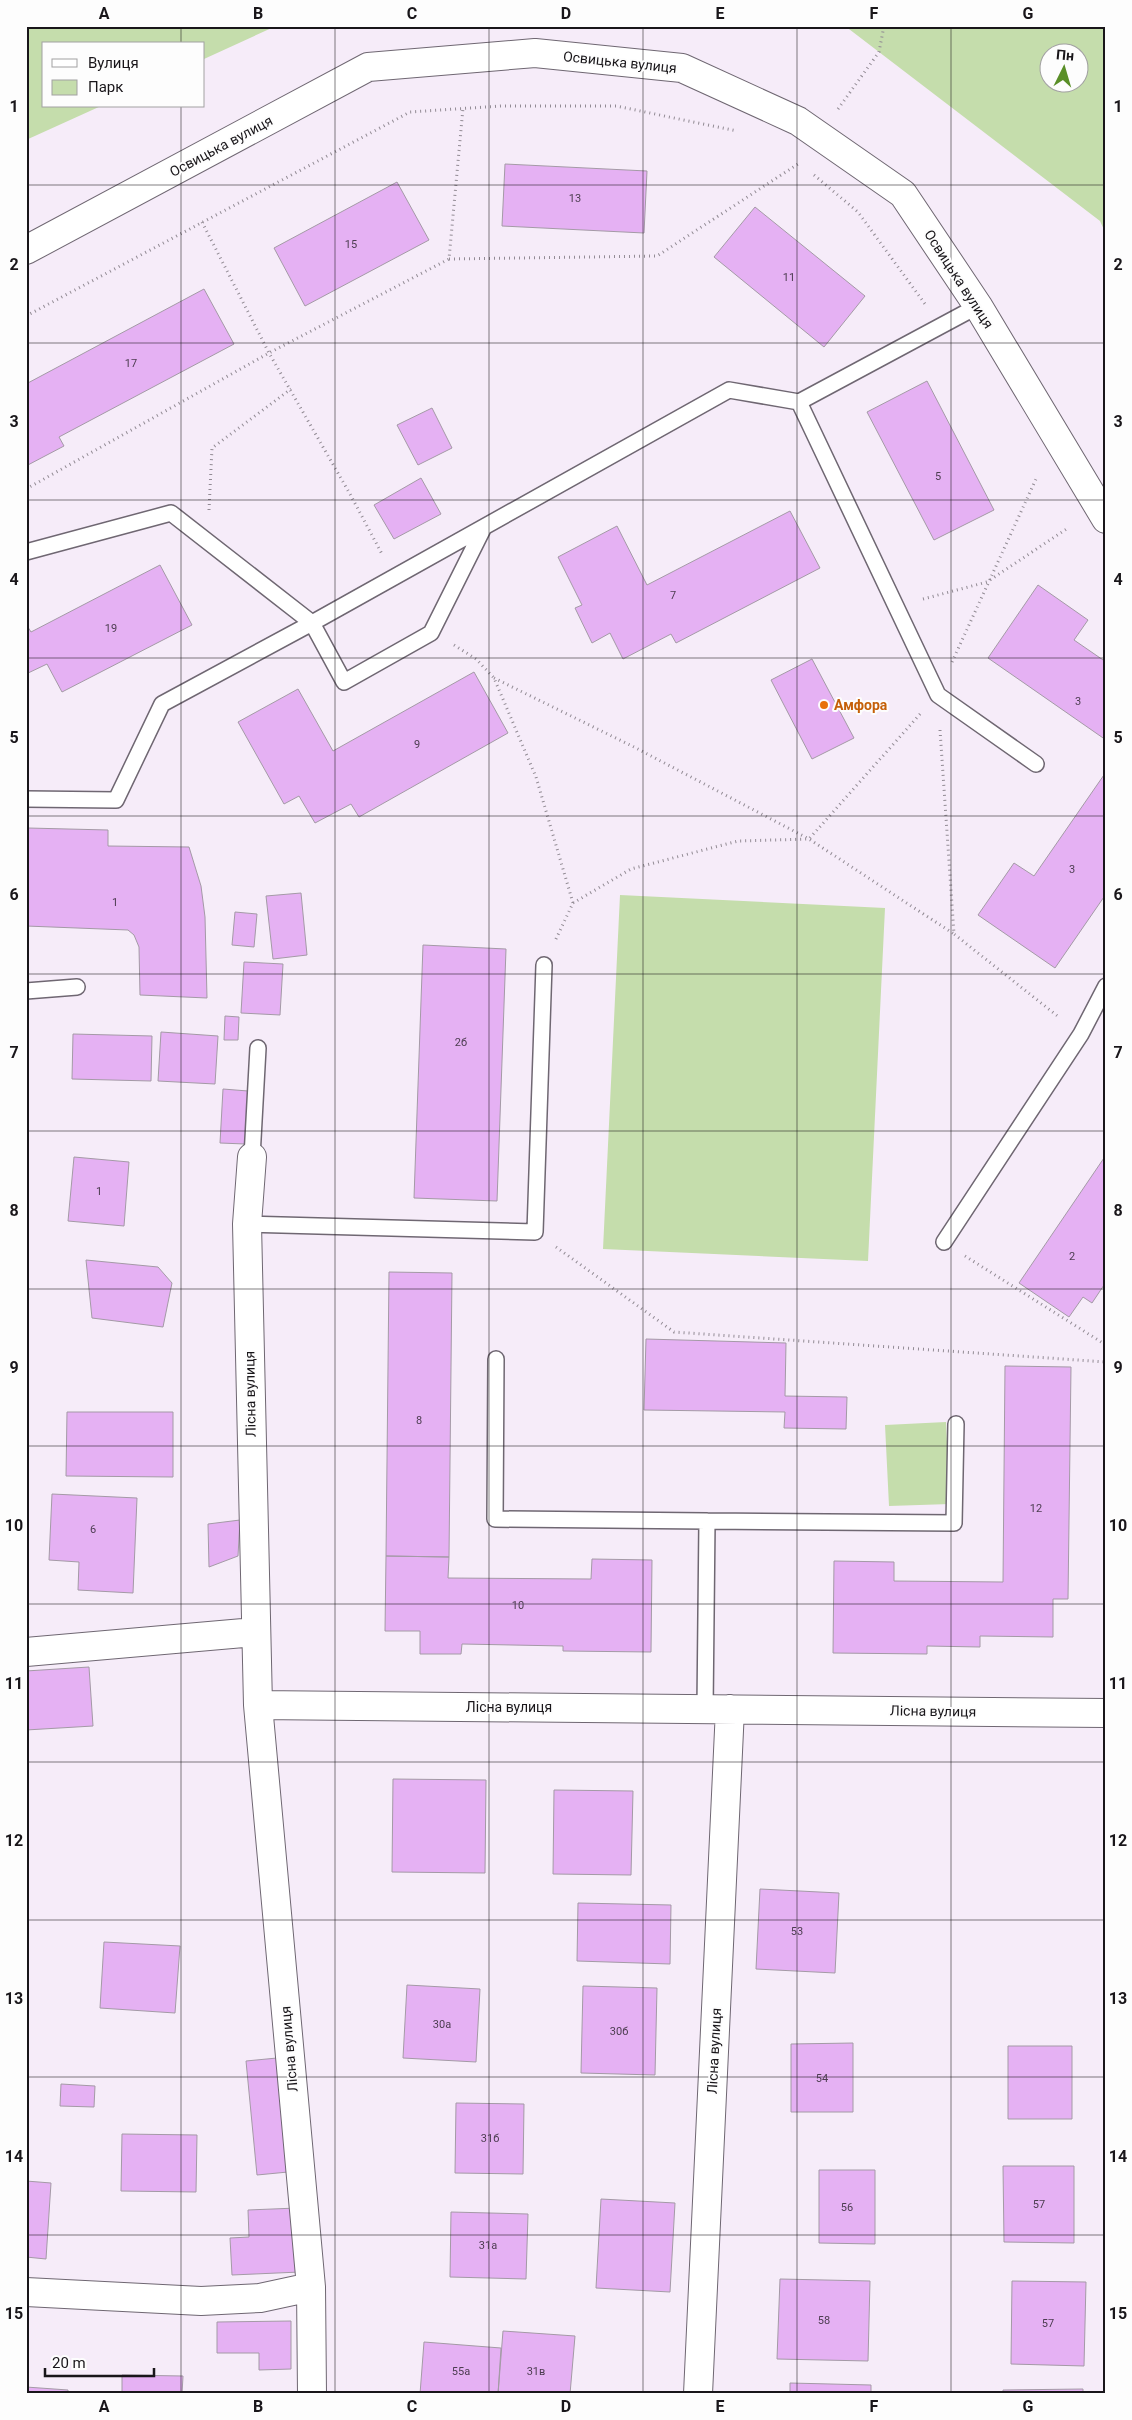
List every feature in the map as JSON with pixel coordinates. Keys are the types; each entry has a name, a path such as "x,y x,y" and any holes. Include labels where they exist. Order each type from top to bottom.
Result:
{"street":[{"name":"Освицька вулиця","path":"26,250 368,67 535,52 682,68 798,121 903,194 978,306 1106,519"},
{"name":"Лісна вулиця","path":"252,1157 247,1224 258,1705 311,2286 312,2394"},
{"path":"26,1652 255,1632"},
{"name":"Лісна вулиця","path":"258,1705 1106,1713"},
{"name":"Лісна вулиця","path":"698,2394 718,1709"},
{"path":"26,2292 201,2301 260,2298 311,2286"}],"lane":[{"path":"26,799 116,800 162,704 312,623 729,390 799,402 978,306"},
{"path":"799,402 938,695 1036,764"},
{"path":"26,552 171,512 312,623 344,682 432,630 484,527"},
{"path":"247,1224 535,1232 544,965"},
{"path":"944,1242 1081,1034 1106,986"},
{"path":"26,991 77,987"},
{"path":"252,1157 258,1048"},
{"path":"496,1358 494,1519 954,1523 956,1424"},
{"path":"707,1521 718,1709"}],"path":[{"path":"26,489 269,352 449,259 657,256 800,163 879,52 884,26"},
{"path":"26,316 410,112 501,106 616,106 741,132"},
{"path":"449,259 464,108"},
{"path":"792,157 858,212 941,326"},
{"path":"202,222 269,352 350,494 394,577"},
{"path":"208,541 212,448 291,389"},
{"path":"544,965 573,903 631,869 738,841 809,839 938,695 987,582 1036,479"},
{"path":"896,606 987,582 1068,528"},
{"path":"432,630 476,659 494,678 634,747 809,839 954,934 1081,1034"},
{"path":"494,678 536,777 573,903"},
{"path":"938,695 954,934"},
{"path":"535,1232 674,1332 1106,1362"},
{"path":"944,1242 1106,1345"}],"green space":[{"path":"26,26 276,26 205,59 205,42 42,42 42,108 97,108 26,140"},
{"path":"845,26 1106,26 1106,234 1100,221"},
{"path":"620,895 885,908 868,1261 603,1249"},
{"path":"946,1422 950,1504 889,1506 885,1425"}],"building":[{"path":"505,164 647,171 644,233 502,226"},
{"path":"397,182 429,240 305,306 274,248"},
{"path":"755,207 865,296 824,347 714,257"},
{"path":"204,289 234,344 59,437 64,446 26,466 26,384"},
{"path":"927,381 994,510 934,540 867,412"},
{"path":"432,408 452,448 418,465 397,425"},
{"path":"421,478 441,514 394,539 374,505"},
{"path":"790,511 820,568 676,643 671,634 623,659 610,633 592,643 575,608 582,605 558,557 617,526 647,585"},
{"path":"160,565 192,625 62,692 47,664 26,674 26,624 31,632"},
{"path":"1038,585 1088,620 1074,640 1106,662 1106,740 988,658"},
{"path":"812,659 854,738 812,759 771,680"},
{"path":"474,672 508,733 359,817 351,804 315,823 299,796 284,804 238,722 298,689 333,751"},
{"path":"1106,772 1106,894 1055,968 978,915 1014,863 1034,876"},
{"path":"28,828 108,830 108,846 189,847 201,886 205,917 207,998 140,995 139,947 134,935 128,930 26,926"},
{"path":"301,893 307,955 273,959 266,896"},
{"path":"235,912 257,914 254,947 232,945"},
{"path":"423,945 506,949 497,1201 414,1198"},
{"path":"244,962 283,964 280,1015 241,1013"},
{"path":"225,1016 239,1017 238,1040 224,1040"},
{"path":"161,1032 218,1036 215,1084 158,1081"},
{"path":"73,1034 152,1036 151,1081 72,1079"},
{"path":"223,1089 248,1091 245,1144 220,1143"},
{"path":"1106,1155 1106,1282 1092,1303 1083,1297 1069,1317 1019,1283"},
{"path":"74,1157 129,1162 124,1226 68,1221"},
{"path":"86,1260 158,1267 172,1283 163,1327 92,1318"},
{"path":"389,1272 452,1273 449,1557 386,1556"},
{"path":"646,1339 786,1343 785,1396 847,1397 846,1429 784,1428 785,1412 644,1410"},
{"path":"1005,1366 1071,1367 1068,1599 1053,1599 1053,1637 980,1636 980,1647 927,1646 927,1654 833,1653 834,1561 894,1562 894,1581 1003,1582"},
{"path":"67,1412 173,1412 173,1477 66,1476"},
{"path":"52,1494 137,1498 133,1593 78,1590 79,1562 49,1560"},
{"path":"240,1520 238,1556 209,1567 208,1524"},
{"path":"386,1556 449,1557 448,1578 591,1579 592,1559 652,1560 651,1652 563,1651 563,1646 462,1644 461,1654 420,1654 420,1631 385,1631"},
{"path":"89,1667 93,1726 26,1730 26,1671"},
{"path":"393,1779 486,1780 485,1873 392,1872"},
{"path":"554,1790 633,1791 631,1875 553,1874"},
{"path":"760,1889 839,1893 835,1973 756,1969"},
{"path":"578,1903 671,1905 670,1964 577,1961"},
{"path":"104,1942 180,1946 175,2013 100,2008"},
{"path":"407,1985 480,1989 476,2062 403,2058"},
{"path":"583,1986 657,1988 655,2075 581,2073"},
{"path":"853,2043 853,2112 791,2112 791,2044"},
{"path":"1008,2046 1072,2046 1072,2119 1008,2119"},
{"path":"277,2058 288,2172 257,2175 246,2061"},
{"path":"61,2084 95,2086 94,2107 60,2106"},
{"path":"456,2103 524,2104 523,2174 455,2173"},
{"path":"122,2134 197,2135 196,2192 121,2191"},
{"path":"1003,2166 1074,2166 1074,2243 1004,2242"},
{"path":"819,2170 875,2170 875,2244 819,2243"},
{"path":"26,2181 51,2183 46,2259 26,2257"},
{"path":"601,2199 675,2203 670,2292 596,2288"},
{"path":"297,2208 300,2272 232,2275 230,2238 249,2237 248,2210"},
{"path":"451,2212 528,2214 526,2279 450,2277"},
{"path":"780,2279 870,2281 868,2361 777,2359"},
{"path":"1012,2281 1086,2282 1084,2366 1011,2364"},
{"path":"291,2321 291,2369 259,2370 259,2353 217,2353 217,2322"},
{"path":"503,2331 575,2336 570,2394 498,2394"},
{"path":"424,2342 501,2348 498,2394 420,2394"},
{"path":"122,2375 183,2376 182,2394 122,2394"},
{"path":"790,2383 871,2385 871,2394 790,2394"},
{"path":"26,2387 68,2390 68,2394 26,2394"},
{"path":"1083,2389 1083,2394 1003,2394 1003,2390"}],"place":[{"name":"Амфора","path":"824,705"}]}
